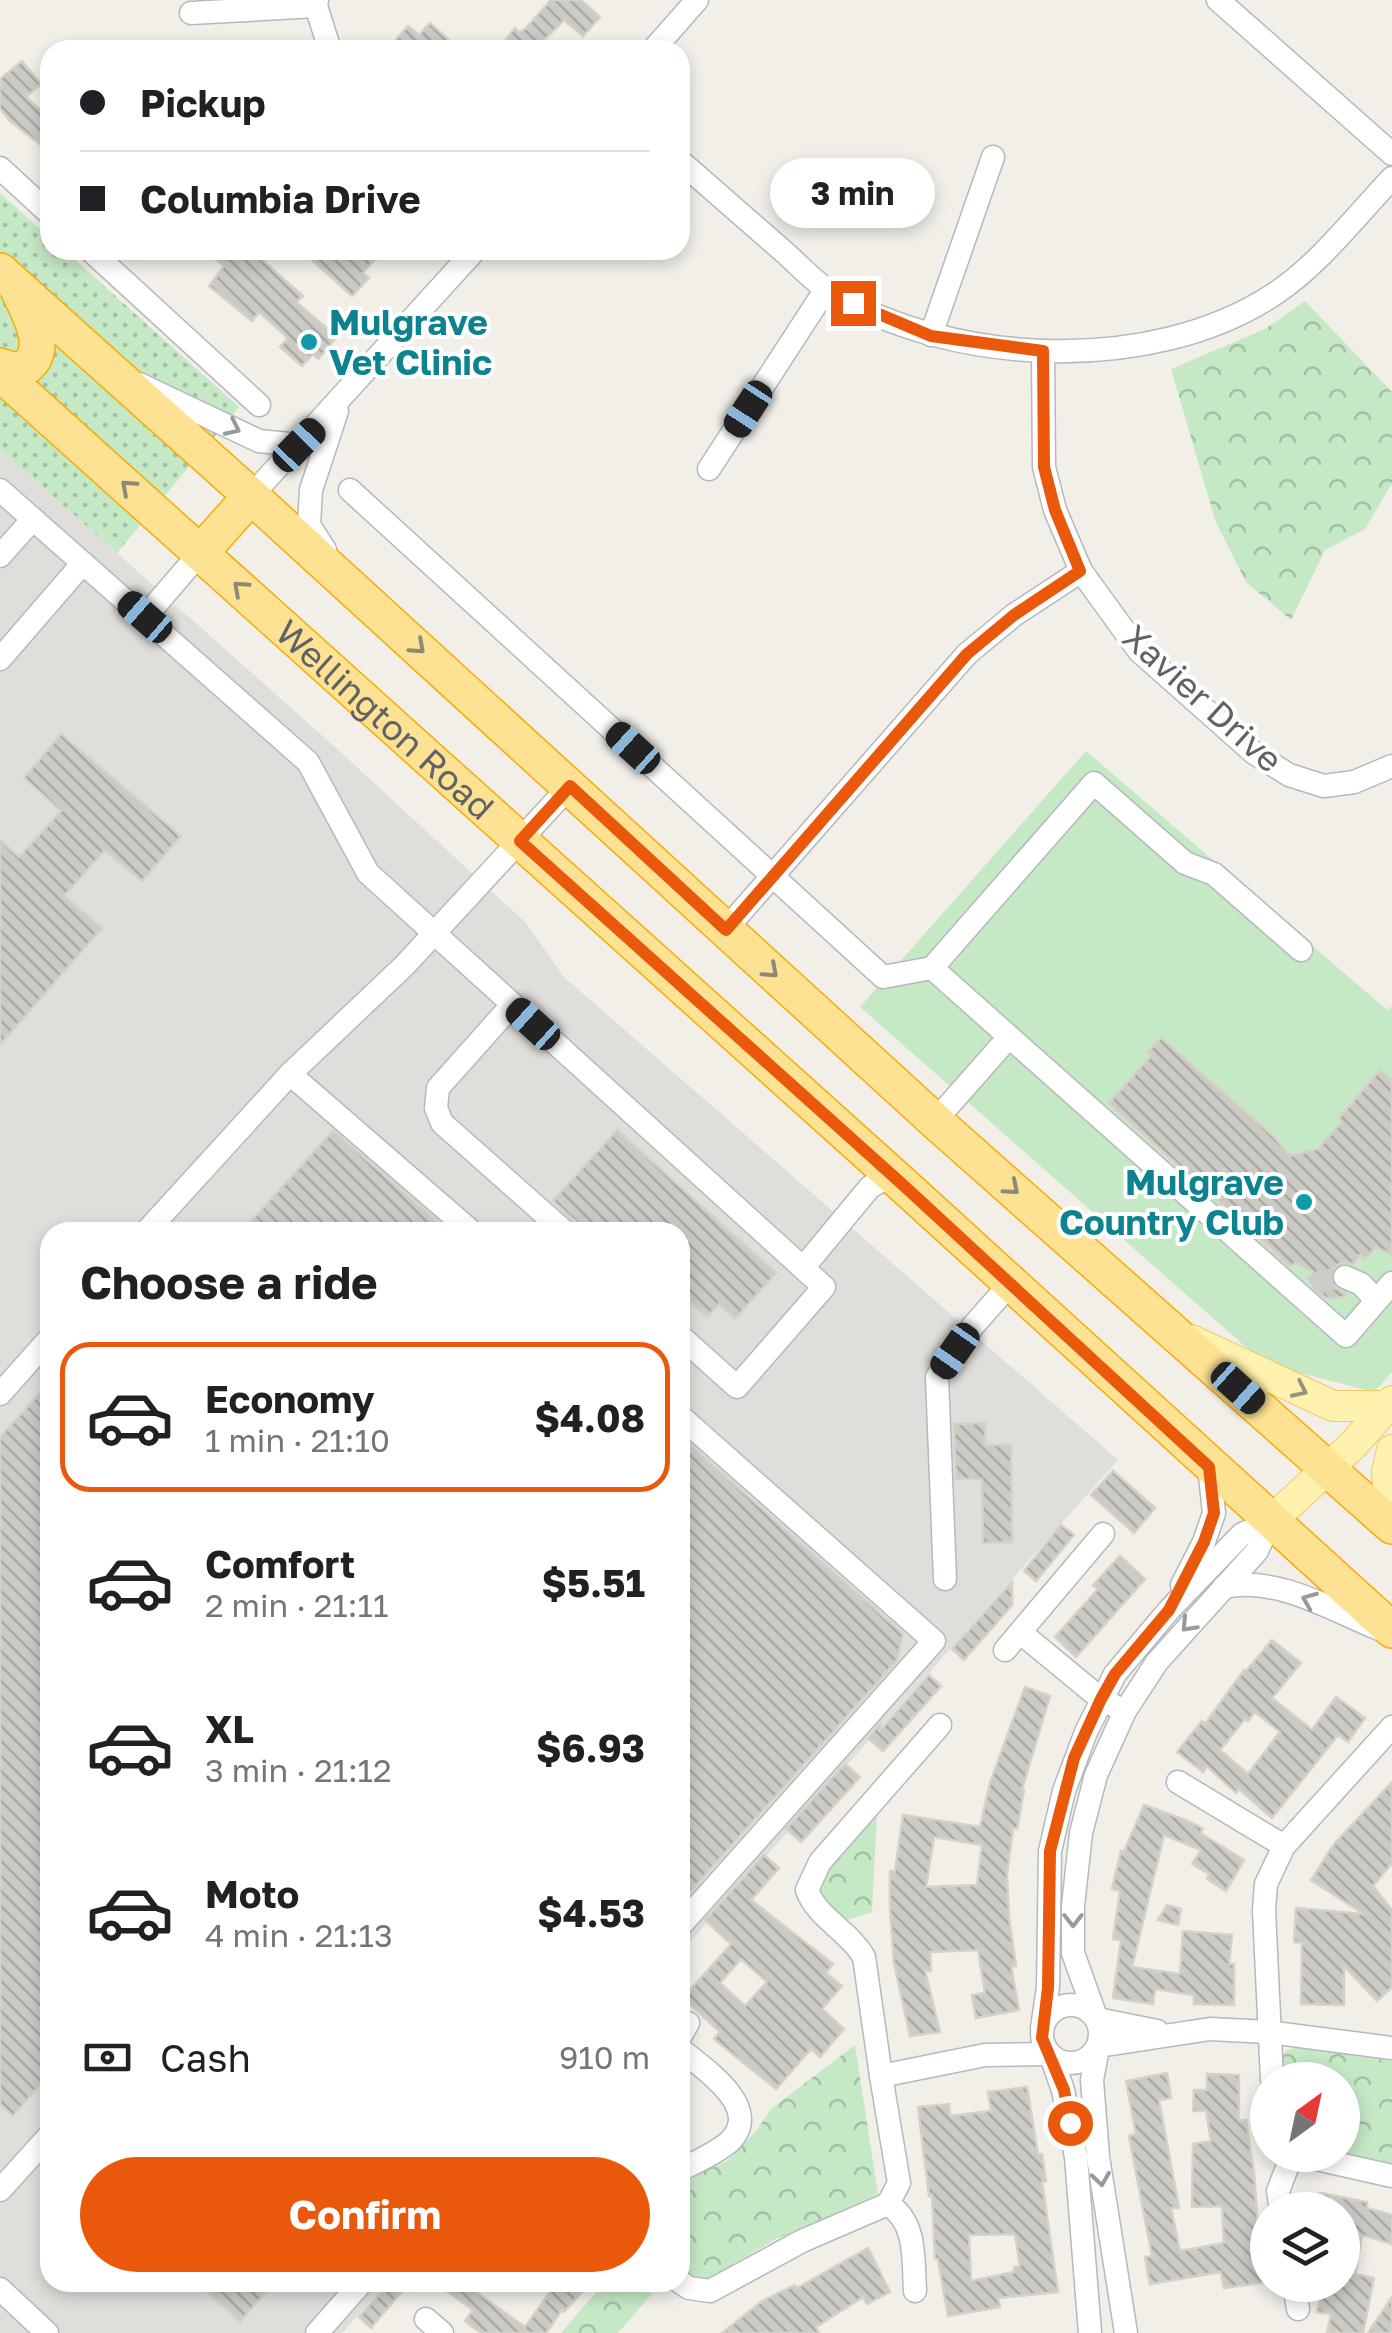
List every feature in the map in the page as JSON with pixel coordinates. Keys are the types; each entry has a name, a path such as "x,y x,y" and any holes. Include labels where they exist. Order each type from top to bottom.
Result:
{"highway":[{"path":"0,369 30,366 38,344 34,324 8,278"},
{"path":"8,278 935,1121 1391,1525"},
{"name":"Wellington Road","path":"0,369 1392,1632"},
{"path":"200,553 252,496"}],"main road":[{"path":"1179,1335 1332,1406 1390,1404"},
{"path":"1270,1522 1390,1404"},
{"path":"1391,1525 1387,1472 1392,1450"}],"street":[{"path":"662,40 697,0"},
{"path":"1218,0 1392,154"},
{"path":"191,13 316,3 327,40"},
{"path":"931,336 993,157"},
{"path":"690,170 826,289 879,316 931,336 1043,351 1101,352 1194,331 1272,296 1305,270 1392,178"},
{"path":"1,171 40,205"},
{"path":"101,260 259,404"},
{"path":"252,496 465,260"},
{"path":"709,469 826,289"},
{"name":"Xavier Drive","path":"1043,351 1044,467 1055,510 1080,571 1138,651 1254,753 1290,776 1324,786 1354,782 1392,766"},
{"path":"114,372 260,440 299,445"},
{"path":"339,402 311,490 309,525 346,582"},
{"path":"0,490 308,762 368,873 824,1287 737,1387 690,1345"},
{"path":"350,490 883,976 932,968 1094,783 1185,863 1214,874 1300,950"},
{"path":"0,556 33,519"},
{"path":"145,617 200,553"},
{"path":"0,659 83,563"},
{"path":"726,930 967,654 1014,615 1080,571"},
{"path":"155,1222 290,1074 404,965 570,786"},
{"path":"932,968 1308,1292 1346,1336 1384,1292 1345,1277"},
{"path":"512,1005 438,1088 436,1108 442,1123 554,1222"},
{"path":"935,1121 1009,1038"},
{"path":"290,1074 460,1222"},
{"path":"803,1268 870,1186 892,1175"},
{"path":"945,1579 937,1376 1010,1284"},
{"path":"0,1394 40,1349"},
{"path":"690,1425 934,1641 690,1915"},
{"path":"1169,1610 1204,1542 1214,1513 1209,1467"},
{"path":"1126,2333 1098,2157 1092,2080 1101,2032 1073,1953 1073,1906 1081,1832 1096,1774 1126,1712 1166,1651 1257,1551 1270,1522"},
{"path":"1090,2333 1076,2157 1064,2090 1042,2038 1048,1988 1050,1851 1074,1758 1115,1674 1169,1610 1242,1534 1270,1522"},
{"path":"1103,1534 1013,1641 1126,1712"},
{"path":"1224,1588 1269,1584 1392,1632"},
{"path":"690,2288 710,2291 802,2240 888,2204 899,2183 864,1957 855,1941 822,1912 807,1890 820,1862 940,1725"},
{"path":"1270,2062 1266,1884 1284,1846 1392,1726"},
{"path":"1178,1782 1284,1846"},
{"path":"985,2056 1042,2029 1052,2012 1070,2004 1096,2018 1170,2034"},
{"path":"881,2076 985,2056 1050,2055 1059,2062 1077,2064 1093,2055 1098,2047 1210,2029 1268,2032 1392,2048"},
{"path":"690,2058 737,2103 740,2114 736,2133 721,2147 690,2164"},
{"path":"0,2190 40,2146"},
{"path":"1360,2169 1392,2176"},
{"path":"888,2204 902,2213 910,2230 915,2290"},
{"path":"0,2289 47,2333"},
{"path":"318,2333 353,2292"},
{"path":"1297,2302 1298,2309"}],"shaded area":[{"path":"0,449 525,922 564,977 1118,1460 690,1942 690,1222 40,1222 40,2292 379,2292 342,2333 0,2333"}],"green space":[{"path":"0,193 40,229 40,260 75,260 239,407 117,553 0,449"},
{"path":"1305,301 1392,392 1392,483 1365,529 1325,550 1291,620 1246,582 1215,520 1171,369 1265,329"},
{"path":"1086,751 1387,1010 1392,1006 1392,1372 1374,1392 1265,1364 860,1007"},
{"path":"877,1811 872,1912 847,1920 822,1899 817,1881"},
{"path":"855,2045 878,2194 774,2240 705,2281 690,2274 690,2176 726,2162 771,2109"},
{"path":"1297,2047 1392,2061 1392,2168 1360,2160 1360,2062 1279,2062 1285,2051"},
{"path":"596,2292 652,2294 618,2333 561,2333"}],"building":[{"path":"551,0 581,0 600,17 583,36 564,20 544,40 505,40 515,28 519,32"},
{"path":"430,23 449,40 396,40 408,26 419,35"},
{"path":"22,61 40,83 26,97 40,110 40,144 0,108 0,79"},
{"path":"216,260 262,260 303,296 296,302 337,337 318,359 313,354 302,366 280,347 288,338 259,312 252,321 209,286 224,266"},
{"path":"374,260 363,273 369,278 352,296 313,261"},
{"path":"61,734 181,836 142,881 105,850 64,896 102,928 0,1045 0,840 19,857 61,811 24,778"},
{"name":"Mulgrave Country Club","path":"1161,1038 1273,1136 1290,1156 1318,1149 1380,1070 1392,1081 1392,1255 1376,1247 1365,1259 1361,1254 1353,1264 1335,1266 1330,1280 1345,1297 1326,1298 1314,1288 1312,1271 1296,1263 1290,1266 1109,1103 1151,1056 1148,1052"},
{"path":"617,1130 776,1273 735,1319 719,1304 707,1317 690,1302 690,1222 576,1222 553,1201"},
{"path":"333,1131 438,1222 250,1222"},
{"path":"40,1393 40,2085 13,2116 0,2104 0,1437"},
{"path":"985,1423 985,1445 1011,1445 1012,1542 983,1543 982,1479 956,1479 954,1424"},
{"path":"690,1445 903,1634 897,1660 690,1892"},
{"path":"1113,1471 1155,1508 1134,1533 1091,1495"},
{"path":"1061,1525 1074,1535 1036,1581 1024,1571"},
{"path":"1120,1556 1145,1579 1076,1657 1055,1637 1098,1589 1093,1585"},
{"path":"1012,1582 1012,1605 964,1660 952,1649"},
{"path":"1272,1640 1301,1663 1272,1698 1312,1730 1336,1697 1365,1718 1348,1742 1338,1735 1272,1818 1207,1766 1203,1772 1177,1752 1202,1721 1205,1724","holes":["1255,1712 1280,1732 1248,1774 1220,1750"]},
{"path":"929,1675 941,1686 883,1751 868,1738 881,1723 879,1732"},
{"path":"1025,1687 1050,1696 1022,1789 1007,1874 1016,1966 1011,1966 1019,2010 976,2018 972,1995 985,1993 978,1950 930,1952 931,1971 925,1971 940,2032 910,2036 894,1963 890,1909 890,1871 895,1871 903,1815 980,1827 990,1783","holes":["934,1837 982,1845 977,1885 926,1887"]},
{"path":"845,1764 860,1777 801,1842 786,1829"},
{"path":"1392,1782 1392,1863 1373,1886 1392,1910 1392,1987 1377,2001 1344,1966 1344,2005 1301,2004 1302,1943 1294,1942 1296,1908 1364,1914 1311,1880 1334,1844"},
{"path":"1144,1805 1203,1829 1200,1833 1244,1860 1226,1891 1192,1864 1201,1850 1164,1835 1132,1967 1180,1974 1183,1931 1232,1935 1229,1964 1234,1964 1234,2005 1194,2004 1194,1995 1155,1989 1153,2004 1113,1998 1121,1940 1113,1939 1120,1891 1112,1889 1121,1851 1124,1852"},
{"path":"764,1855 779,1868 751,1900 833,1964 826,1973 842,1986 822,2009 844,2029 820,2057 811,2049 776,2089 714,2039 720,2032 690,2004 690,1990 731,1944 705,1920","holes":["741,1959 767,1982 745,2006 720,1983"]},
{"path":"1167,1905 1181,1909 1178,1925 1158,1920"},
{"path":"1167,2073 1171,2098 1159,2100 1179,2208 1171,2208 1180,2251 1224,2243 1222,2206 1192,2207 1193,2144 1211,2141 1206,2111 1193,2111 1194,2090 1207,2090 1207,2074 1239,2075 1239,2121 1246,2120 1255,2192 1250,2192 1250,2284 1224,2288 1221,2272 1150,2284 1145,2257 1152,2256 1129,2136 1136,2134 1126,2081"},
{"path":"1027,2087 1038,2154 1042,2154 1046,2181 1042,2182 1058,2292 998,2298 1000,2307 948,2316 935,2259 932,2195 929,2196 918,2107 949,2104 950,2116 991,2111 988,2092","holes":["1015,2234 1020,2266 1014,2267 1014,2272 971,2281 969,2235"]},
{"path":"1360,2201 1367,2202 1367,2208 1392,2215 1392,2244 1362,2235 1360,2246"},
{"path":"868,2248 890,2292 867,2304 863,2297 816,2327 819,2333 722,2333 762,2301 795,2285 797,2288"},
{"path":"1360,2275 1374,2278 1363,2333 1327,2333 1331,2314 1317,2312 1319,2302 1360,2302"},
{"path":"208,2292 266,2292 240,2322"},
{"path":"381,2292 402,2292 371,2328 359,2317"},
{"path":"448,2292 476,2292 525,2327 550,2292 582,2292 562,2310 546,2333 481,2333 465,2321 473,2310"},
{"path":"1392,2297 1392,2333 1368,2333"}],"tunnel":[{"path":"1314,1287 1321,1281 1345,1277"}],"place":[{"name":"Mulgrave Vet Clinic","path":"309,342"},
{"name":"Mulgrave Country Club","path":"1304,1202"}],"route":[{"path":"853,303 931,336 1043,351 1044,467 1055,510 1080,571 1014,615 967,654 726,930 570,786 520,841 902,1184 1209,1467 1214,1513 1204,1542 1169,1610 1115,1674 1101,1699 1074,1758 1050,1851 1048,1988 1042,2038 1064,2090 1070,2123"}]}
